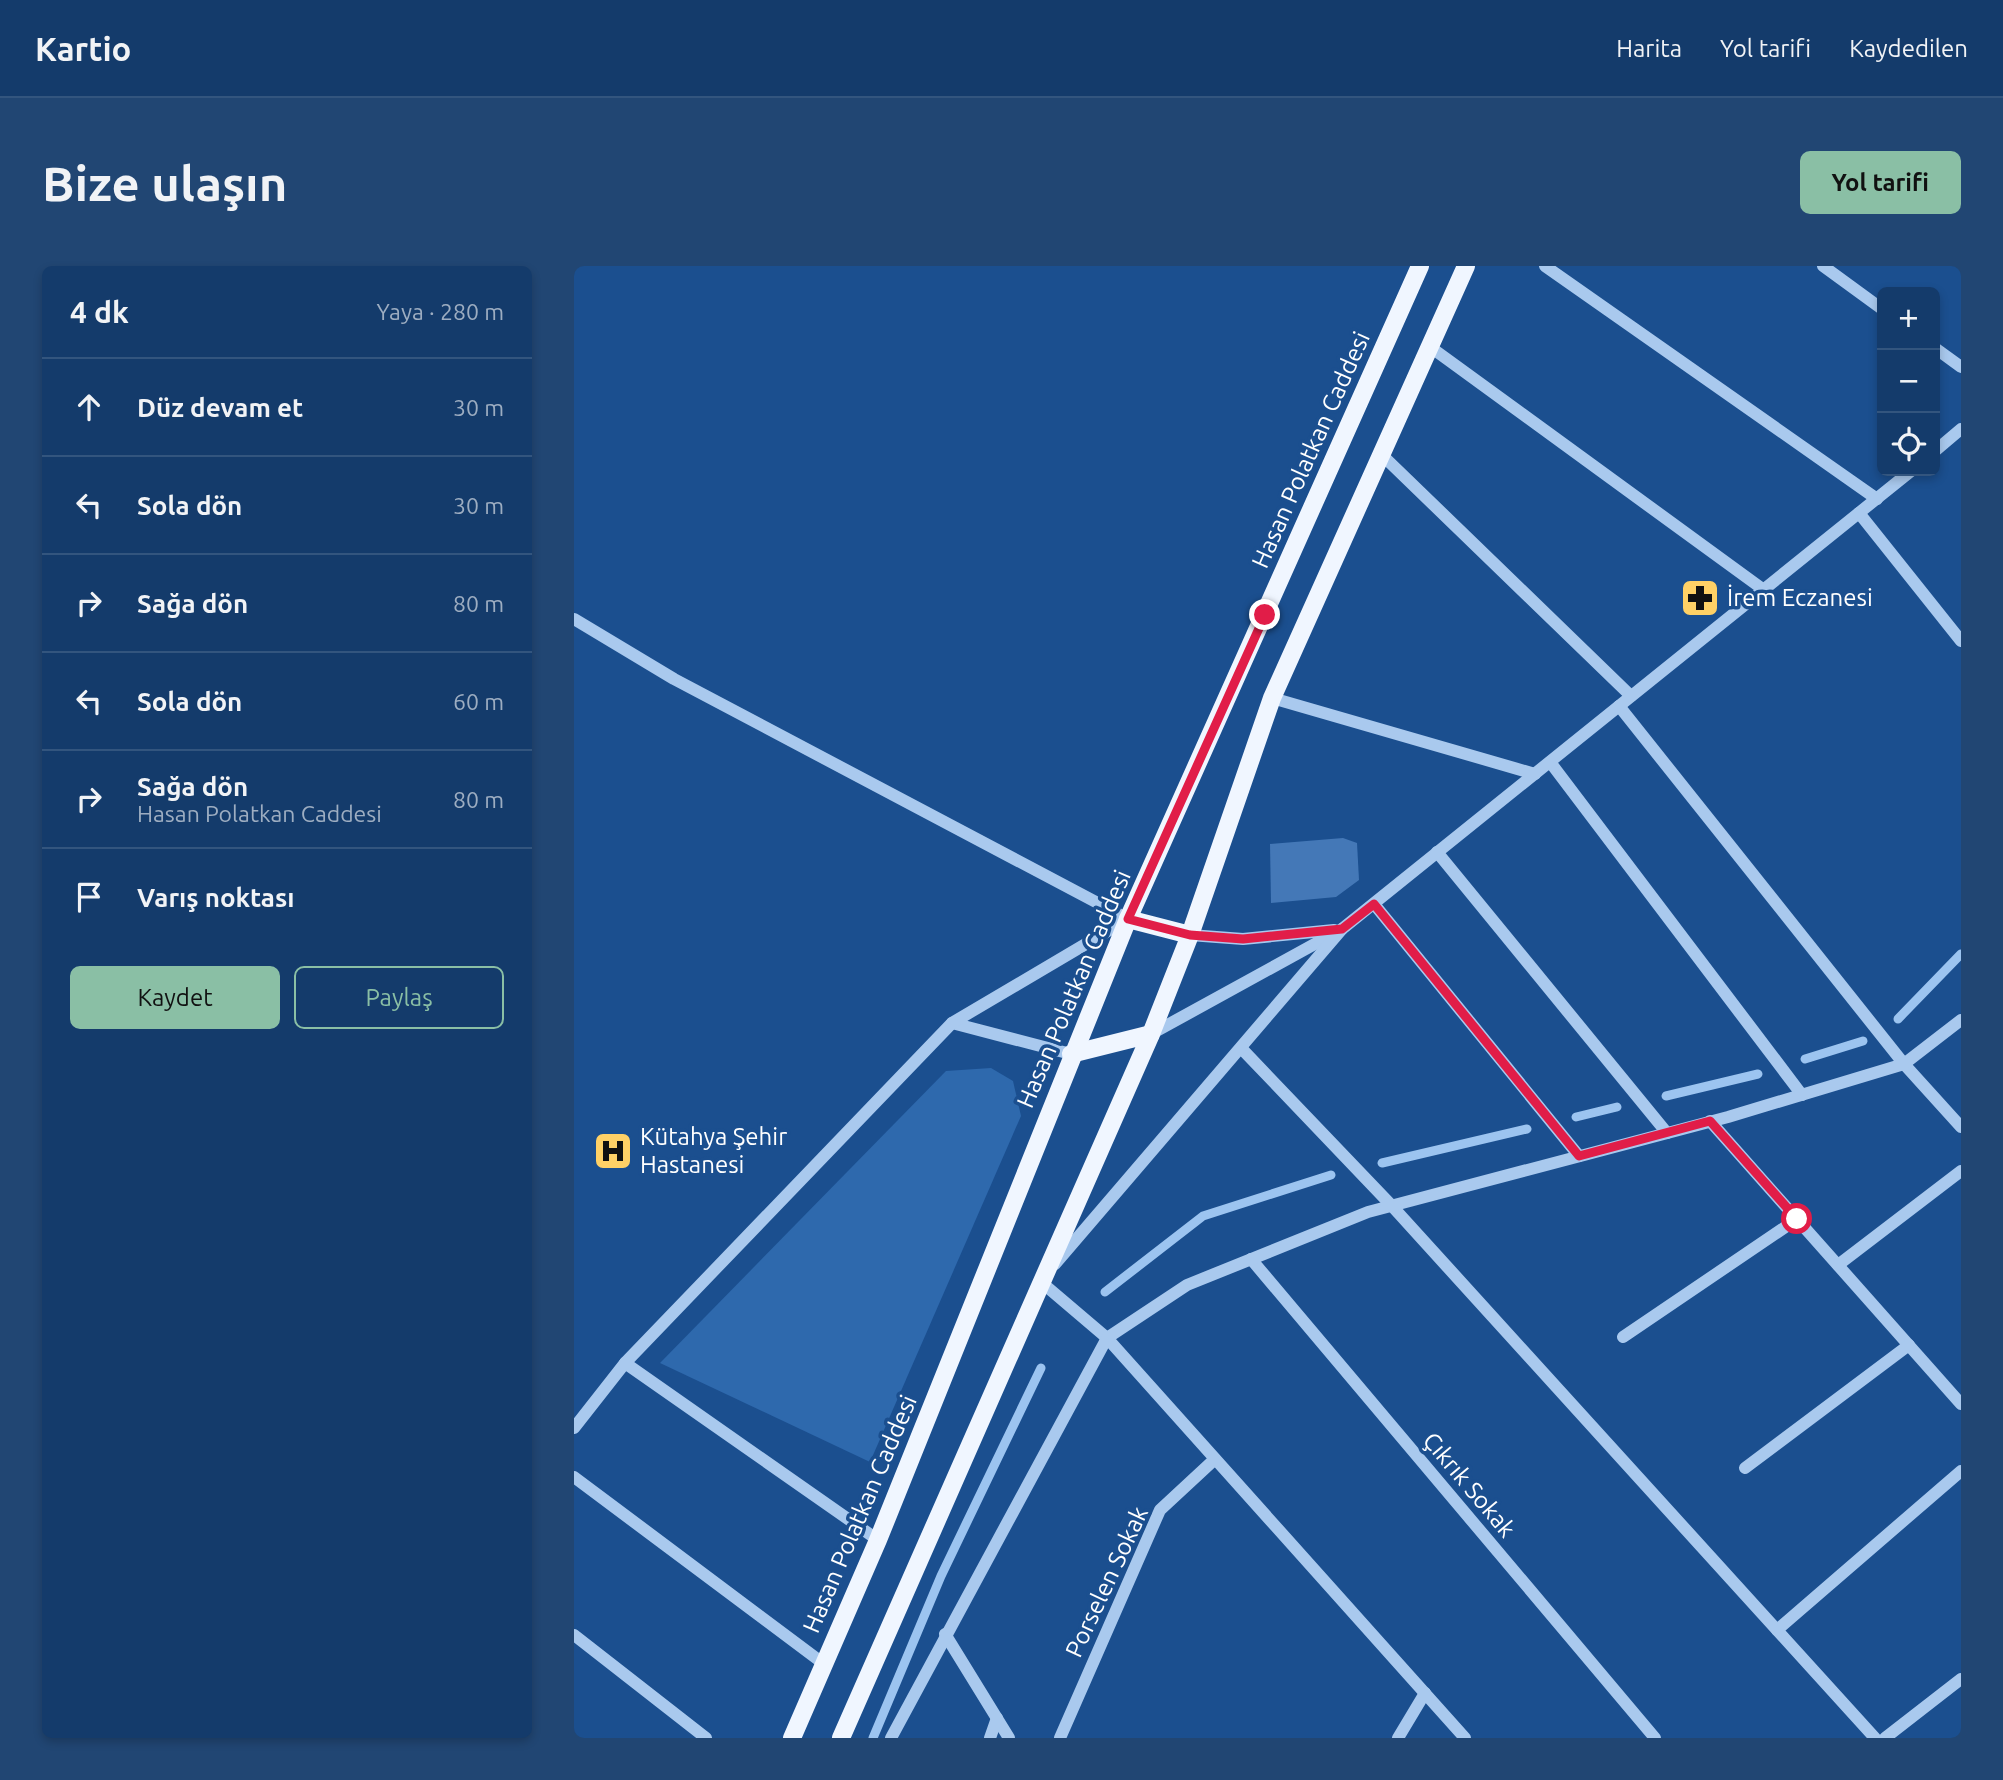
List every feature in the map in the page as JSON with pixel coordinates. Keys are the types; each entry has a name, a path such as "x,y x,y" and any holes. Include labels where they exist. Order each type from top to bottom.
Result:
{"main road":[{"name":"Hasan Polatkan Caddesi","path":"792,1738 878,1540 1071,1054 1128,919 1420,266"},
{"path":"841,1738 1151,1034 1190,935 1272,698 1466,266"},
{"path":"1128,919 1190,935"},
{"path":"1071,1054 1151,1034"}],"street":[{"path":"1545,266 1877,499"},
{"path":"1823,266 1877,305"},
{"path":"1429,346 1764,590"},
{"path":"1938,350 1961,367"},
{"path":"1940,447 1961,429"},
{"path":"1381,454 1631,696"},
{"path":"1151,1034 1342,929 1905,476"},
{"path":"1859,513 1959,636"},
{"path":"574,619 674,679 1128,919"},
{"path":"1272,698 1535,774"},
{"path":"1619,706 1904,1064 1961,1127"},
{"path":"1550,762 1802,1095"},
{"path":"1437,852 1667,1133"},
{"path":"1374,904 1579,1156"},
{"path":"574,1429 625,1363 952,1023 1128,919"},
{"path":"1190,935 1243,939 1342,929"},
{"path":"1342,929 1040,1281 1107,1338 1465,1738"},
{"path":"891,1738 1107,1338 1187,1285 1368,1212 1667,1133 1904,1064 1961,1020"},
{"path":"952,1023 1071,1054"},
{"path":"1241,1048 1392,1206 1875,1738"},
{"path":"1710,1121 1961,1404"},
{"path":"1838,1265 1961,1171"},
{"path":"1623,1338 1797,1219"},
{"name":"Çıkrık Sokak","path":"1251,1259 1655,1738"},
{"path":"1745,1468 1909,1345"},
{"path":"625,1363 878,1540"},
{"name":"Porselen Sokak","path":"1060,1738 1160,1510 1215,1459"},
{"path":"1777,1630 1961,1471"},
{"path":"574,1478 824,1664"},
{"path":"945,1634 1010,1738"},
{"path":"574,1635 706,1738"},
{"path":"1885,1738 1961,1679"},
{"path":"1398,1738 1425,1693"},
{"path":"990,1738 998,1718"}],"shaded area":[{"path":"991,1068 1013,1081 1021,1116 870,1462 660,1363 946,1071"}],"building":[{"path":"1343,838 1357,843 1359,880 1336,897 1271,903 1270,844"}],"waterway":[{"path":"1898,1019 1961,954"},
{"path":"1805,1059 1863,1041"},
{"path":"1666,1096 1758,1074"},
{"path":"1576,1117 1617,1107"},
{"path":"1382,1163 1527,1129"},
{"path":"1105,1292 1203,1216 1331,1175"},
{"path":"873,1738 941,1576 1041,1368"}],"place":[{"name":"İrem Eczanesi","path":"1700,598"},
{"name":"Kütahya Şehir Hastanesi","path":"613,1151"}],"route":[{"path":"1265,615 1128,919 1190,935 1243,939 1342,929 1374,904 1579,1156 1710,1121 1797,1219"}]}
